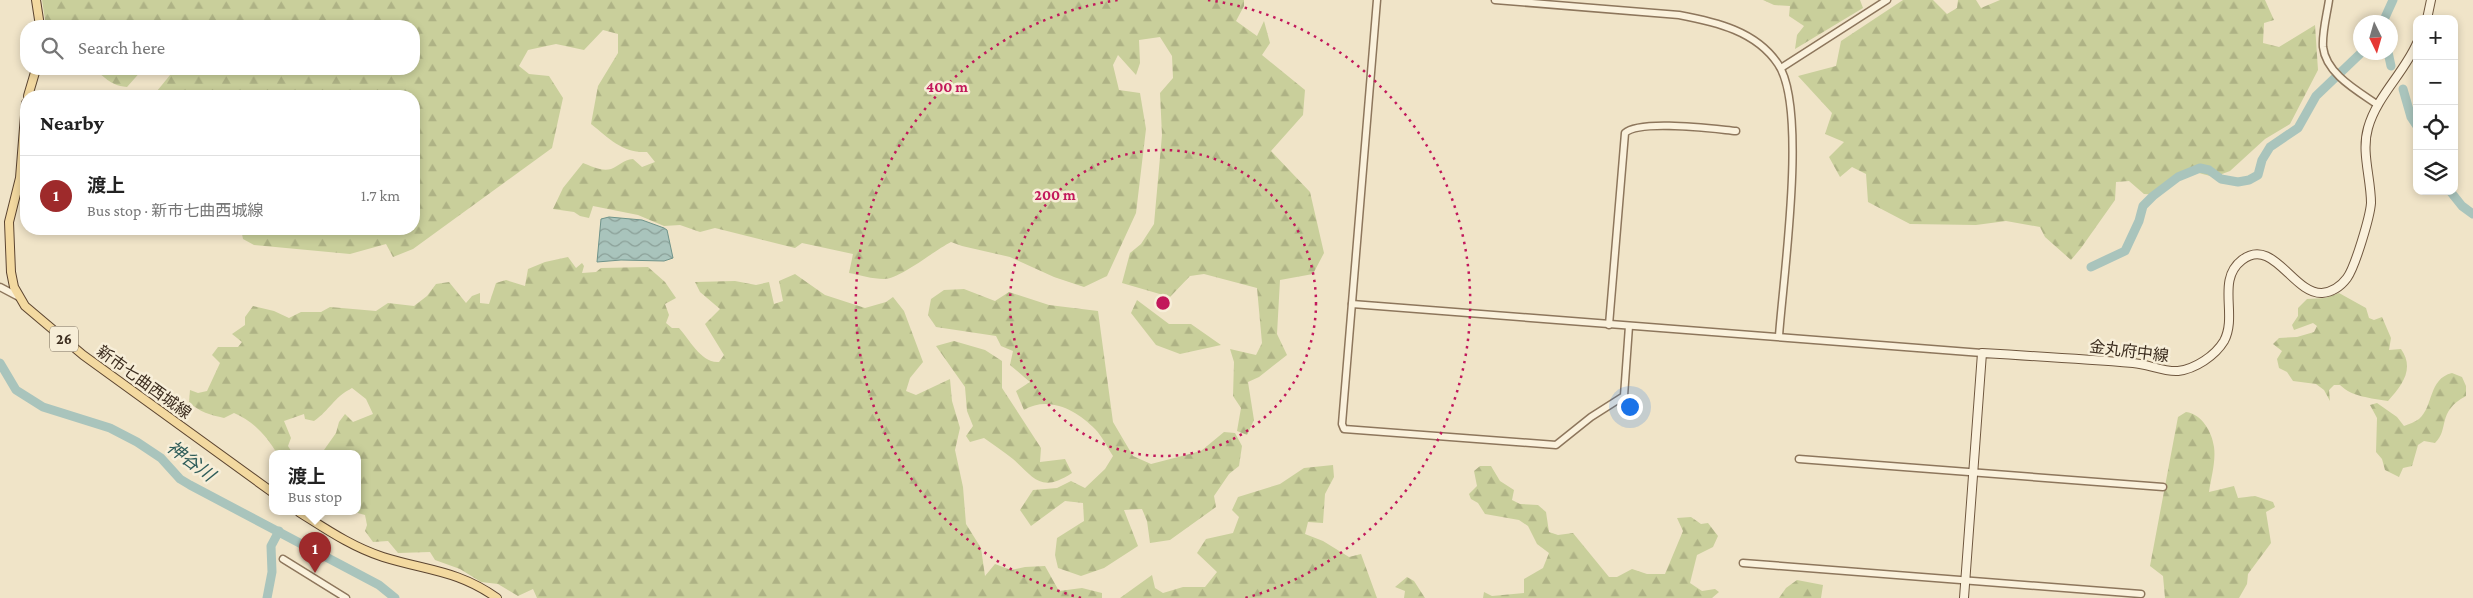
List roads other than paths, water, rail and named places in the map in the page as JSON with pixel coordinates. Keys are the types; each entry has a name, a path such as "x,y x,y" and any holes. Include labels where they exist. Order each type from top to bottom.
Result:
{"main road":[{"path":"36,0 39,20"},
{"path":"2428,15 2431,0"},
{"name":"金丸府中線","path":"1982,352 2136,364 2178,371 2190,368 2208,358 2224,340 2229,322 2230,277 2236,265 2244,258 2250,255 2275,259 2304,288 2312,292 2326,292 2340,286 2348,277 2353,266 2368,220 2370,204 2366,136 2378,105 2413,52"},
{"path":"30,90 34,75"},
{"name":"新市七曲西城線","path":"20,178 9,222 11,272 19,298 32,312 83,355 269,490"},
{"path":"1964,598 1982,352"},
{"path":"304,515 342,539 370,552 454,574 472,581 497,598"}],"street":[{"path":"1377,0 1342,424 1344,429 1556,445 1624,396 1630,326"},
{"path":"1495,0 1679,15 1705,20 1726,25 1742,33 1763,48 1781,68 1790,94 1793,123 1792,167 1779,336"},
{"path":"1781,68 1887,0"},
{"path":"2329,0 2323,46 2326,58 2341,78 2378,105"},
{"path":"1609,324 1625,132 1630,128 1645,125 1736,131"},
{"path":"0,287 19,298"},
{"path":"1352,304 1982,352"},
{"path":"1799,459 2163,487"},
{"path":"283,559 346,598"},
{"path":"1743,563 2141,594"}],"water":[{"path":"609,217 642,220 664,228 667,230 673,258 664,261 621,260 597,262 601,219"}],"waterway":[{"path":"2386,15 2393,0"},
{"path":"2091,267 2125,251 2139,221 2143,206 2178,177 2200,168 2209,170 2221,179 2238,182 2249,180 2258,175 2262,160 2270,147 2298,128 2316,96 2354,60"},
{"path":"2390,60 2391,66"},
{"path":"2403,89 2413,120"},
{"path":"2453,195 2462,206 2473,214"},
{"name":"神谷川","path":"0,363 16,390 43,407 110,428 137,442 161,458 180,479 379,585 395,598"},
{"path":"267,598 272,572 271,546 279,531"}],"place":[{"name":"渡上","path":"315,573"}]}
